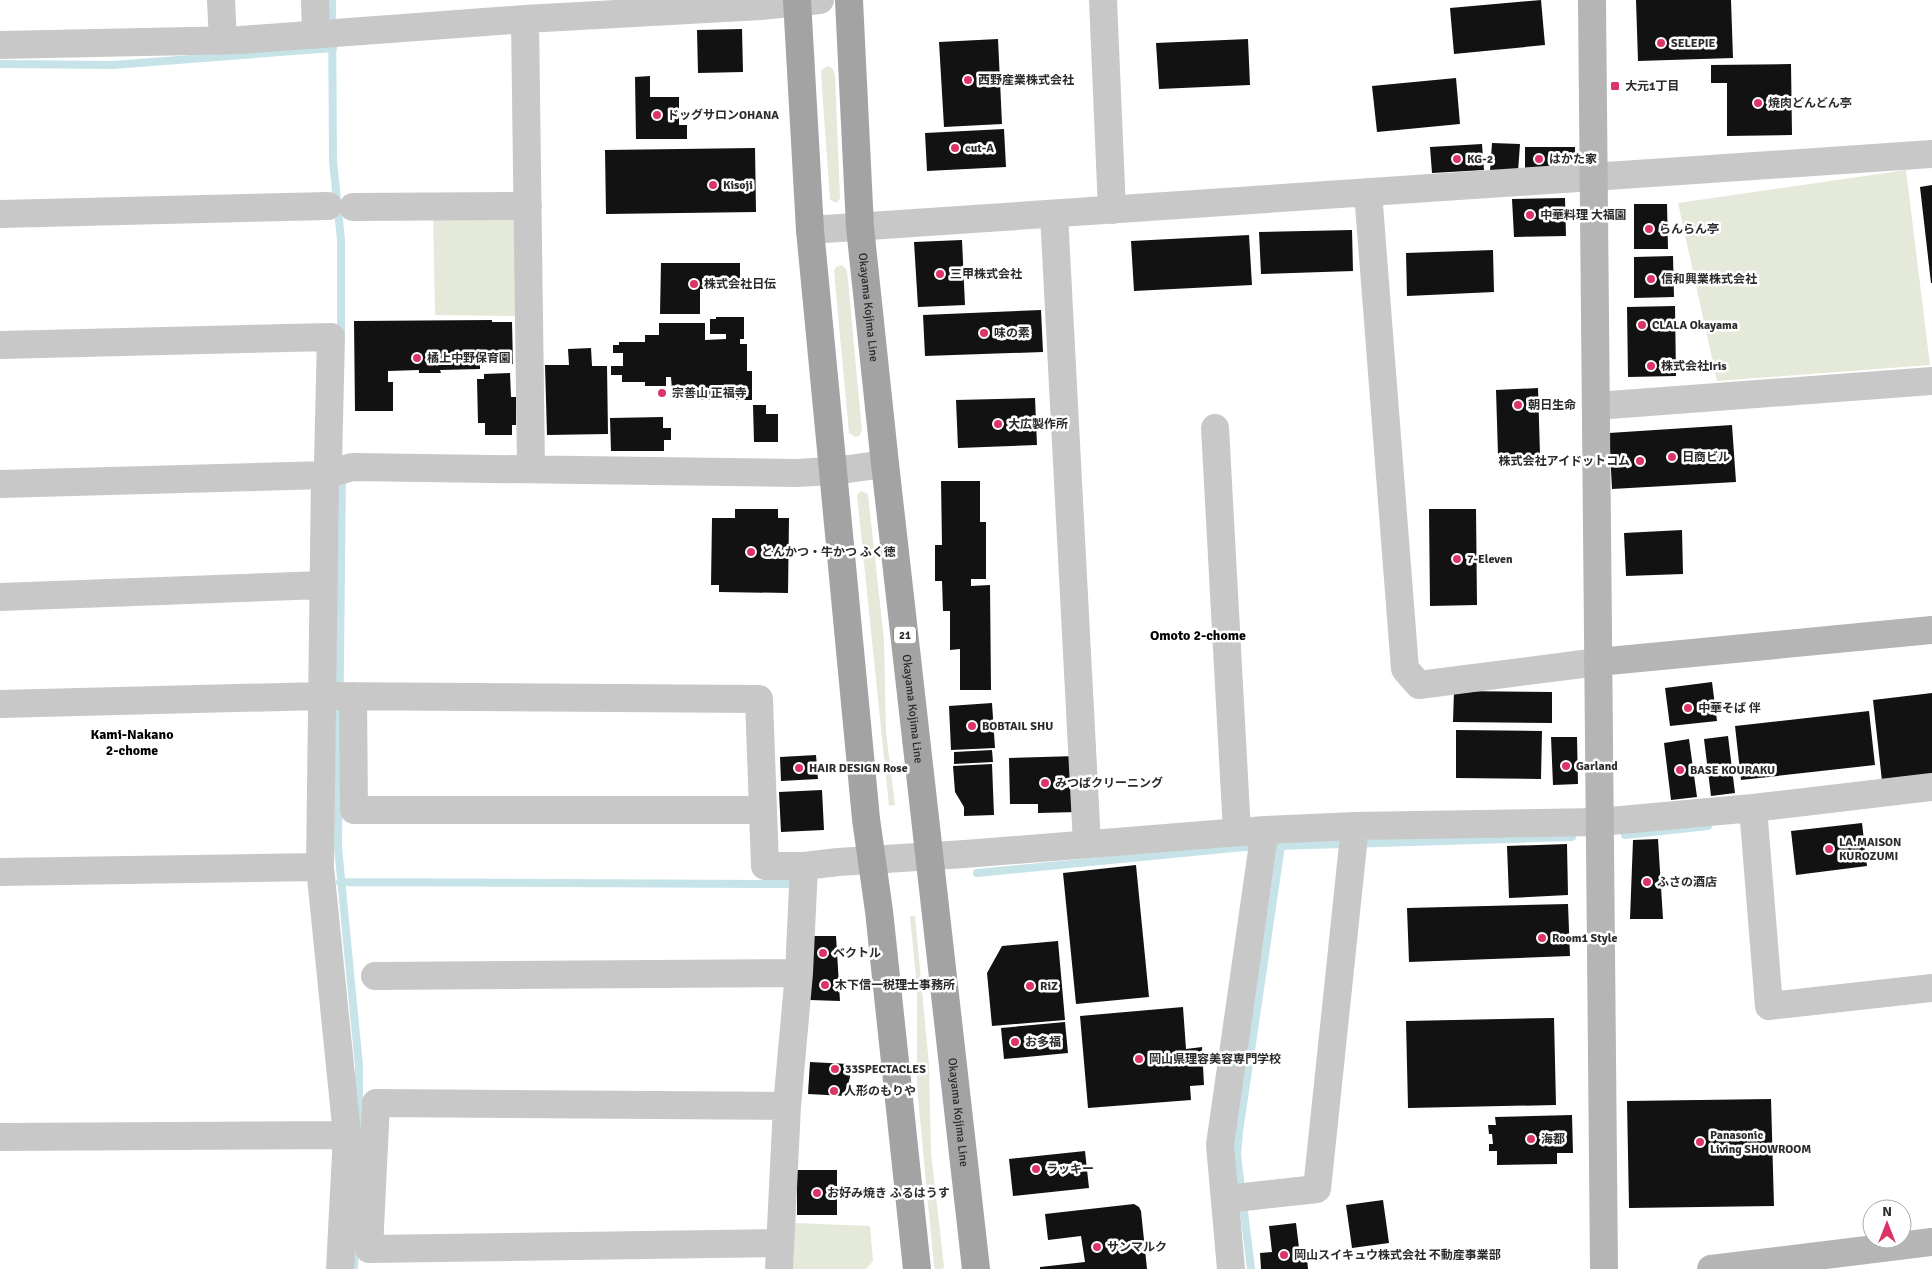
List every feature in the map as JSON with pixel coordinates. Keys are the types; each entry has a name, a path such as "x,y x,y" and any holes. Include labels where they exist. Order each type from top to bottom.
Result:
{"main road":[{"name":"Okayama Kojima Line","path":"849,0 860,227 976,1269"},
{"path":"805,1 810,230 871,860 880,921 917,1269"}],"street":[{"path":"221,0 224,41"},
{"path":"316,0 326,34"},
{"path":"1102,0 1112,210"},
{"path":"1592,0 1604,1269"},
{"path":"0,45 224,41 525,19 752,7 805,1"},
{"path":"525,19 531,468"},
{"path":"810,230 1932,154"},
{"path":"1368,192 1405,669 1420,685 1598,662 1932,630"},
{"path":"0,214 340,206 528,206"},
{"path":"1054,214 1087,844"},
{"path":"0,345 331,337 328,463 336,471"},
{"path":"1596,406 1932,382"},
{"path":"1216,428 1237,832"},
{"path":"0,484 336,471 531,468 796,473 833,471 885,464"},
{"path":"336,471 323,586 354,810 763,810"},
{"path":"0,597 323,586"},
{"path":"337,696 320,867 346,1135 340,1269"},
{"path":"0,704 337,696 759,699 765,866 804,866 1237,832 1263,840 1354,837 1599,822 1754,816 1932,787"},
{"path":"1754,816 1769,1006 1932,988"},
{"path":"1237,1198 1317,1189 1354,837"},
{"path":"1231,1269 1237,1198 1220,1145 1263,840"},
{"path":"787,1106 376,1103 369,1249 780,1256 787,1106 799,973 804,866"},
{"path":"0,872 320,867"},
{"path":"375,976 799,973"},
{"path":"0,1137 346,1135"},
{"path":"1711,1269 1932,1242"}],"green space":[{"path":"828,66 833,69 835,75 840,198 837,203 830,200 821,73 822,69"},
{"path":"1906,170 1930,365 1717,381 1678,203"},
{"path":"433,212 515,215 516,316 435,315"},
{"path":"842,265 847,270 862,431 859,436 855,437 849,433 834,271 836,267"},
{"path":"861,491 868,494 884,640 886,732 895,805 889,806 857,495"},
{"path":"910,916 915,916 929,1065 931,1153 943,1269 935,1269 934,1266 917,1088 917,988"},
{"path":"795,1223 870,1226 873,1261 866,1269 793,1269"}],"building":[{"path":"1541,0 1545,45 1454,54 1450,8"},
{"path":"1636,0 1731,0 1733,58 1638,61"},
{"path":"742,29 743,72 698,73 697,30"},
{"path":"998,39 1002,124 944,127 939,42"},
{"path":"1248,39 1250,85 1159,89 1156,43"},
{"path":"1791,64 1792,135 1727,136 1727,83 1711,83 1711,65"},
{"path":"650,76 650,97 679,97 679,125 687,125 687,139 636,139 635,77"},
{"path":"1456,78 1460,124 1377,132 1372,86"},
{"path":"1004,129 1006,167 927,171 925,133"},
{"path":"1492,143 1520,144 1518,172 1490,171"},
{"name":"KG-2","path":"1482,144 1484,170 1432,173 1430,147"},
{"path":"1525,147 1575,147 1575,161 1558,161 1558,168 1525,168"},
{"path":"755,148 756,212 606,214 605,150"},
{"path":"1932,185 1932,283 1931,283 1920,187"},
{"path":"1565,198 1566,236 1514,237 1512,199"},
{"path":"1634,204 1667,204 1668,249 1634,249"},
{"path":"1352,230 1353,271 1261,274 1259,232"},
{"path":"1249,235 1252,285 1134,291 1131,241"},
{"path":"962,240 965,305 918,307 914,242"},
{"path":"1493,250 1494,292 1407,296 1406,253"},
{"path":"1673,256 1674,297 1634,298 1634,257"},
{"path":"661,263 740,263 740,289 700,289 700,314 660,314"},
{"path":"1675,306 1676,376 1628,377 1627,307"},
{"path":"1041,310 1043,352 925,356 923,315"},
{"path":"716,317 744,317 744,339 740,339 740,344 747,344 747,371 752,371 752,400 687,400 687,390 672,390 671,377 666,377 666,386 645,386 645,382 622,382 622,375 611,375 611,366 623,366 623,353 613,353 613,345 619,345 619,342 645,342 645,335 659,335 659,323 705,323 705,340 726,339 726,334 710,334 710,319 716,319"},
{"path":"492,320 492,322 512,322 513,364 480,364 480,369 440,370 441,373 419,373 419,370 388,371 388,382 393,382 393,411 355,411 354,321"},
{"path":"591,348 592,366 607,366 608,434 547,435 545,365 569,365 568,349"},
{"path":"510,373 511,397 516,397 516,425 512,425 512,435 485,435 485,423 478,423 477,379 484,379 484,374"},
{"path":"1538,388 1540,455 1498,455 1496,390"},
{"path":"1035,398 1037,445 958,448 956,400"},
{"path":"753,405 766,405 766,414 778,414 778,442 754,442"},
{"path":"663,417 663,428 671,428 671,440 664,440 664,451 611,451 610,418"},
{"name":"日商ビル","path":"1732,425 1736,482 1612,489 1609,433"},
{"path":"941,481 980,481 980,522 986,522 986,579 971,579 971,586 990,585 991,690 960,690 960,649 950,650 950,611 943,611 942,581 935,581 935,545 942,545"},
{"path":"735,509 778,509 778,518 789,518 788,593 719,592 719,585 711,585 712,518 735,518"},
{"path":"1429,509 1476,509 1477,605 1430,606"},
{"path":"1682,530 1683,574 1626,576 1624,533"},
{"path":"1712,682 1717,721 1670,726 1665,688"},
{"path":"1454,691 1552,692 1552,723 1453,722"},
{"path":"1932,693 1932,775 1882,781 1873,700"},
{"path":"992,703 995,748 951,750 949,706"},
{"path":"1869,711 1875,765 1741,780 1735,726"},
{"path":"1456,730 1542,731 1541,779 1456,778"},
{"path":"1728,736 1735,793 1711,796 1704,739"},
{"path":"1551,737 1577,737 1578,784 1553,785"},
{"name":"BASE KOURAKU","path":"1689,739 1697,797 1671,800 1664,743"},
{"path":"992,750 993,762 954,764 954,752"},
{"path":"816,755 818,779 781,781 780,757"},
{"path":"1077,756 1078,812 1038,813 1038,804 1010,804 1009,758"},
{"path":"992,764 994,815 964,816 964,807 955,792 953,766"},
{"path":"822,790 824,830 781,832 779,792"},
{"name":"LA.MAISON KUROZUMI","path":"1862,823 1867,866 1796,875 1791,831"},
{"path":"1658,839 1663,919 1630,919 1633,840"},
{"path":"1567,844 1568,895 1509,898 1507,846"},
{"path":"1136,865 1149,997 1076,1004 1063,873"},
{"path":"1568,904 1570,956 1409,962 1407,908"},
{"path":"811,936 836,936 840,1001 810,1000"},
{"path":"1058,941 1065,1020 992,1026 987,973 1002,946"},
{"path":"1183,1007 1186,1049 1202,1047 1204,1085 1190,1086 1191,1100 1088,1108 1080,1016"},
{"path":"1554,1018 1556,1105 1408,1108 1406,1021"},
{"path":"1065,1022 1068,1053 1004,1059 1001,1028"},
{"path":"810,1062 848,1064 850,1077 845,1096 808,1094"},
{"path":"1771,1099 1774,1206 1629,1208 1627,1101"},
{"path":"1572,1115 1573,1153 1557,1153 1557,1164 1497,1165 1497,1151 1489,1151 1489,1144 1493,1144 1492,1134 1489,1134 1488,1125 1496,1125 1495,1117"},
{"path":"1085,1151 1089,1188 1013,1196 1009,1159"},
{"path":"797,1170 837,1170 837,1215 797,1215"},
{"path":"1383,1200 1389,1243 1352,1248 1346,1205"},
{"path":"1134,1204 1141,1211 1147,1269 1040,1269 1040,1267 1085,1262 1081,1236 1048,1240 1045,1214"},
{"path":"1296,1223 1299,1248 1306,1247 1308,1269 1261,1269 1260,1253 1272,1252 1269,1226"}],"waterway":[{"path":"332,0 333,161 341,240 341,338"},
{"path":"0,64 113,65 333,48"},
{"path":"342,474 338,847 359,1066 359,1127"},
{"path":"1625,835 1708,826"},
{"path":"977,873 1244,847 1572,837"},
{"path":"1251,1269 1237,1155 1281,846"},
{"path":"340,882 790,884"},
{"path":"354,1269 356,1228"}],"place":[{"name":"SELEPIE","path":"1661,43"},
{"name":"西野産業株式会社","path":"968,80"},
{"name":"大元1丁目","path":"1615,86"},
{"name":"焼肉どんどん亭","path":"1758,103"},
{"name":"ドッグサロンOHANA","path":"657,115"},
{"name":"cut-A","path":"955,148"},
{"name":"KG-2","path":"1457,159"},
{"name":"はかた家","path":"1539,159"},
{"name":"Kisoji","path":"713,185"},
{"name":"中華料理 大福園","path":"1530,215"},
{"name":"らんらん亭","path":"1649,229"},
{"name":"三甲株式会社","path":"940,274"},
{"name":"信和興業株式会社","path":"1651,279"},
{"name":"株式会社日伝","path":"694,284"},
{"name":"CLALA Okayama","path":"1642,325"},
{"name":"味の素","path":"984,333"},
{"name":"橘上中野保育園","path":"417,358"},
{"name":"株式会社Iris","path":"1651,366"},
{"name":"宗善山 正福寺","path":"662,393"},
{"name":"朝日生命","path":"1518,405"},
{"name":"大広製作所","path":"998,424"},
{"name":"日商ビル","path":"1672,457"},
{"name":"株式会社アイドットコム","path":"1640,461"},
{"name":"とんかつ・牛かつ ふく徳","path":"751,552"},
{"name":"7-Eleven","path":"1457,559"},
{"name":"中華そば 伴","path":"1688,708"},
{"name":"BOBTAIL SHU","path":"972,726"},
{"name":"Garland","path":"1566,766"},
{"name":"HAIR DESIGN Rose","path":"799,768"},
{"name":"BASE KOURAKU","path":"1680,770"},
{"name":"みつばクリーニング","path":"1045,783"},
{"name":"LA.MAISON KUROZUMI","path":"1829,849"},
{"name":"ふさの酒店","path":"1647,882"},
{"name":"Room1 Style","path":"1542,938"},
{"name":"ベクトル","path":"823,953"},
{"name":"木下信一税理士事務所","path":"825,985"},
{"name":"RiZ","path":"1030,986"},
{"name":"お多福","path":"1015,1042"},
{"name":"岡山県理容美容専門学校","path":"1139,1059"},
{"name":"33SPECTACLES","path":"835,1069"},
{"name":"人形のもりや","path":"834,1091"},
{"name":"海都","path":"1531,1139"},
{"name":"Panasonic Living SHOWROOM","path":"1700,1142"},
{"name":"ラッキー","path":"1036,1169"},
{"name":"お好み焼き ふるはうす","path":"817,1193"},
{"name":"サンマルク","path":"1097,1247"},
{"name":"岡山スイキュウ株式会社 不動産事業部","path":"1284,1255"}],"district":[{"name":"Omoto 2-chome","path":"1198,635"},
{"name":"Kami-Nakano 2-chome","path":"132,742"}]}
